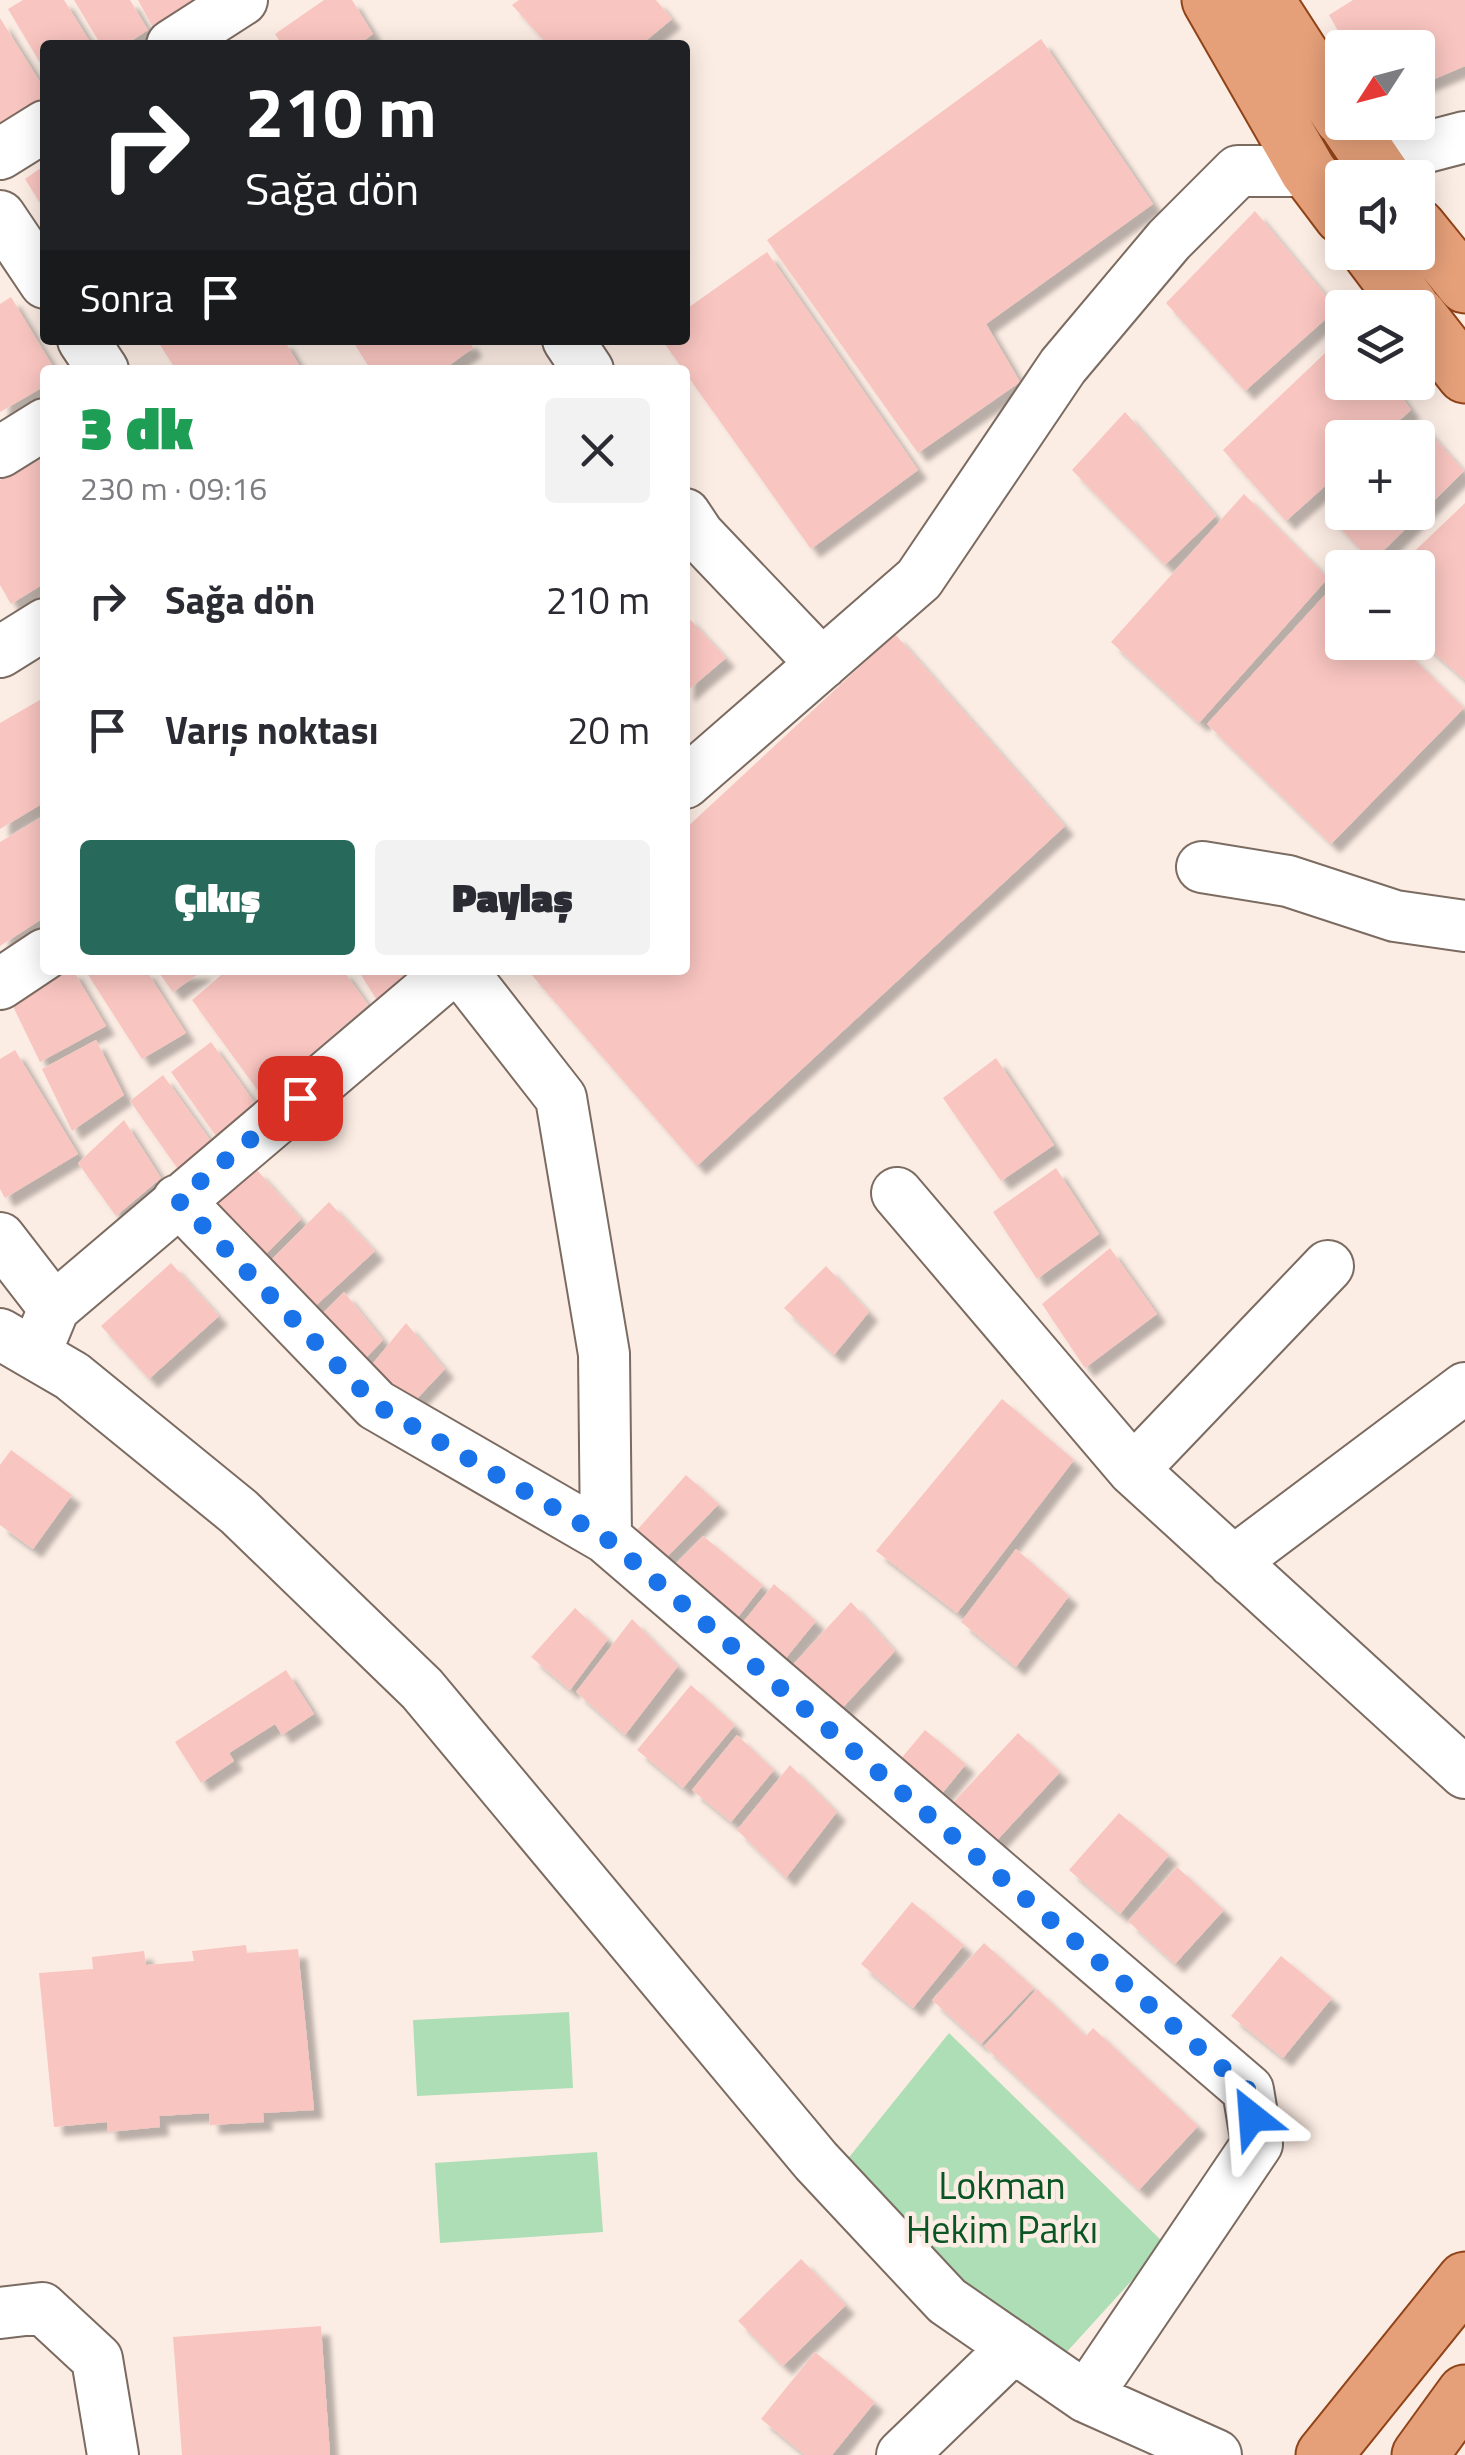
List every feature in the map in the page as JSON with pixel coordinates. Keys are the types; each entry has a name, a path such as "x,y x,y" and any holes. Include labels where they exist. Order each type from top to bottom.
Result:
{"main road":[{"path":"1210,0 1308,171 1325,194"},
{"path":"1266,0 1361,145"},
{"path":"1435,247 1465,285"},
{"path":"1435,337 1465,375"},
{"path":"1324,2455 1465,2280"},
{"path":"1433,2452 1465,2393"}],"street":[{"path":"180,40 242,0"},
{"path":"0,154 40,129"},
{"path":"1361,145 1465,137"},
{"path":"690,779 919,579 1064,366 1169,240 1238,171 1308,171"},
{"path":"0,216 40,276"},
{"path":"0,452 40,427"},
{"path":"690,522 822,664"},
{"path":"0,652 40,627"},
{"path":"1202,867 1288,881 1395,916 1465,926"},
{"path":"0,984 40,957"},
{"path":"446,975 178,1200 17,1344 72,1376 239,1512 422,1689 816,2161 948,2301 1086,2397 1216,2455"},
{"path":"465,975 560,1098 604,1354 606,1538"},
{"path":"897,1193 1133,1470 1465,1774"},
{"path":"178,1200 376,1405 606,1538 1248,2090 1257,2144 1086,2397"},
{"path":"0,1238 54,1308"},
{"path":"1133,1470 1328,1266"},
{"path":"1233,1562 1465,1388"},
{"path":"0,2313 42,2308 97,2360 113,2455"},
{"path":"902,2455 1014,2347"}],"green space":[{"path":"569,2012 573,2088 417,2096 413,2020"},
{"name":"Lokman Hekim Parkı","path":"949,2033 1165,2244 1054,2366 838,2171"},
{"path":"597,2152 603,2232 440,2243 435,2163"}],"building":[{"path":"23,0 64,0 89,40 40,40 40,63 8,9"},
{"path":"74,0 130,0 148,30 133,40 98,40"},
{"path":"138,0 193,0 152,26"},
{"path":"324,0 352,0 373,34 365,40 279,40 275,34"},
{"path":"519,0 656,0 672,19 647,40 544,40 512,5"},
{"path":"1353,0 1465,0 1465,66 1435,79 1435,30 1338,30 1329,15"},
{"path":"0,18 40,82 40,103 0,130"},
{"path":"1041,39 1153,204 986,324 1020,382 918,453 767,240"},
{"path":"40,168 40,203 25,179"},
{"path":"1255,211 1325,295 1325,320 1245,391 1166,303"},
{"path":"767,252 918,470 811,549 690,379 690,365 680,365 666,345 690,345 690,306"},
{"path":"11,297 52,365 40,365 40,389 0,412 0,304"},
{"path":"160,345 287,345 299,365 173,365"},
{"path":"355,345 473,348 450,365 368,365"},
{"path":"1325,353 1325,400 1404,400 1411,410 1400,420 1325,420 1325,486 1286,521 1223,450"},
{"path":"1125,412 1216,516 1165,565 1072,470"},
{"path":"1435,439 1464,471 1435,500"},
{"path":"40,454 40,586 11,604 0,585 0,480"},
{"path":"1244,494 1325,575 1325,581 1199,723 1111,642"},
{"path":"1465,503 1465,680 1435,654 1435,550 1416,550"},
{"path":"1342,530 1404,530 1384,550 1361,550"},
{"path":"1325,595 1325,660 1415,660 1464,708 1331,844 1207,724"},
{"path":"690,619 726,658 690,689"},
{"path":"895,634 1065,826 697,1166 532,975 690,975 690,824"},
{"path":"40,700 40,805 0,829 0,723"},
{"path":"40,818 40,920 0,946 0,842"},
{"path":"48,975 76,975 106,1026 40,1062 9,998"},
{"path":"88,975 149,975 186,1033 142,1059"},
{"path":"161,975 197,975 173,992"},
{"path":"221,975 347,975 368,1005 262,1096 192,1000"},
{"path":"361,975 413,975 380,1005"},
{"path":"96,1040 124,1095 72,1131 42,1069"},
{"path":"211,1042 255,1103 216,1136 171,1072"},
{"path":"15,1050 78,1154 5,1198 0,1189 0,1059"},
{"path":"996,1058 1054,1145 1001,1181 943,1098"},
{"path":"163,1075 210,1140 178,1169 130,1101"},
{"path":"124,1120 161,1178 116,1216 78,1163"},
{"path":"1056,1168 1099,1234 1037,1279 993,1212"},
{"path":"256,1169 301,1219 261,1259 213,1208"},
{"path":"329,1202 375,1251 310,1311 270,1261"},
{"path":"1110,1248 1157,1314 1085,1368 1042,1304"},
{"path":"171,1263 219,1316 149,1379 101,1326"},
{"path":"826,1266 869,1312 834,1355 784,1308"},
{"path":"344,1292 383,1340 362,1362 314,1322"},
{"path":"406,1323 445,1369 411,1405 370,1367"},
{"path":"1002,1399 1074,1460 957,1613 876,1551"},
{"path":"11,1450 72,1495 33,1549 0,1525 0,1465"},
{"path":"686,1475 719,1504 659,1565 629,1539"},
{"path":"703,1536 763,1585 731,1626 666,1574"},
{"path":"1016,1549 1069,1596 1016,1667 961,1622"},
{"path":"774,1584 816,1621 777,1669 736,1631"},
{"path":"851,1602 895,1651 836,1715 790,1668"},
{"path":"575,1608 608,1639 570,1690 531,1657"},
{"path":"632,1619 678,1666 625,1735 576,1692"},
{"path":"286,1670 314,1714 282,1735 275,1724 229,1753 234,1761 201,1783 175,1742"},
{"path":"691,1685 735,1725 683,1788 637,1750"},
{"path":"925,1730 966,1764 940,1796 899,1761"},
{"path":"1018,1733 1060,1772 990,1848 948,1808"},
{"path":"737,1735 774,1770 731,1822 692,1790"},
{"path":"790,1765 837,1812 786,1878 737,1830"},
{"path":"1119,1813 1169,1855 1120,1914 1069,1870"},
{"path":"1177,1867 1224,1910 1175,1964 1128,1921"},
{"path":"912,1902 964,1945 913,2008 861,1964"},
{"path":"984,1943 1034,1988 981,2044 932,2000"},
{"path":"246,1945 247,1953 298,1949 314,2110 263,2113 264,2122 210,2125 209,2113 159,2116 160,2127 108,2132 107,2122 54,2127 39,1973 93,1969 92,1957 144,1951 146,1965 194,1961 192,1951"},
{"path":"1281,1956 1332,1998 1283,2058 1231,2016"},
{"path":"1037,1989 1086,2036 1093,2028 1198,2126 1139,2190 984,2046"},
{"path":"801,2259 846,2305 783,2366 738,2321"},
{"path":"321,2326 330,2455 182,2455 173,2337"},
{"path":"815,2352 875,2402 832,2455 805,2455 761,2419"}],"route":[{"path":"300,1098 178,1200 376,1405 606,1538 1248,2090 1252,2117"}]}
